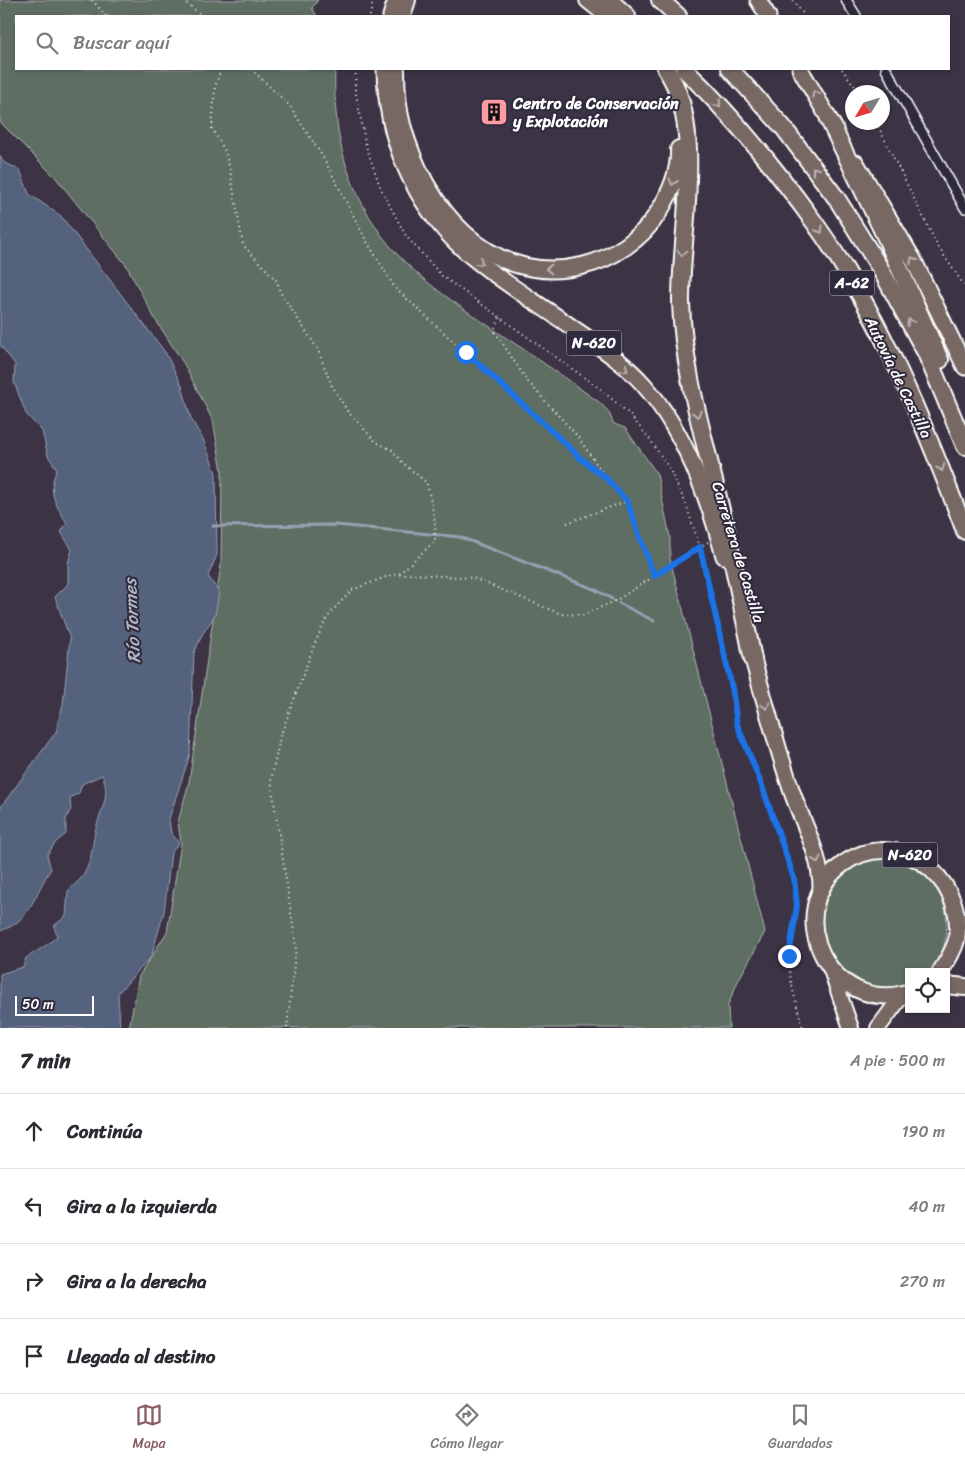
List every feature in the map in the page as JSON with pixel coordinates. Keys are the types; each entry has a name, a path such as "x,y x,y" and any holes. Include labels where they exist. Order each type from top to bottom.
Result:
{"highway":[{"path":"391,15 396,0"},
{"path":"402,15 407,0"},
{"path":"588,0 607,15"},
{"path":"597,0 616,15"},
{"path":"609,0 627,15"},
{"path":"660,0 677,15"},
{"path":"758,0 767,15"},
{"name":"Carretera de Castilla","path":"385,70 388,107 398,151 420,196 438,221 466,251 599,346 642,383 659,404 682,444 719,536 792,792 816,857 821,877 821,891"},
{"path":"396,70 398,106 408,146 417,169 444,213 458,230 474,243 494,255 525,266 558,269 590,264 607,257 632,241 650,225 665,201 672,186 680,157 679,126 675,100 659,70"},
{"path":"667,70 680,96 686,120 688,161 681,264 681,305 686,355 691,387 728,538 753,659"},
{"name":"Autovía de Castilla","path":"685,70 759,149 815,223 856,290 898,371 934,450 965,532"},
{"name":"Autovía de Castilla","path":"731,70 795,143 837,199 880,268 926,353 965,446"},
{"path":"801,70 913,259 965,367"},
{"path":"829,120 924,322 965,423"},
{"name":"N-620","path":"905,992 884,995 864,992 846,983 831,970 820,952 814,932 814,911 821,891 830,876 844,863 860,855 878,850 897,851 922,861 943,878 959,898 958,917 961,938 943,968"},
{"path":"950,985 965,987"}],"main road":[{"path":"831,970 851,1028"},
{"path":"878,1028 905,993"}],"street":[{"path":"846,0 855,15"},
{"path":"887,70 965,208"}],"path":[{"path":"92,0 105,15"},
{"path":"183,0 201,15"},
{"path":"370,15 373,0"},
{"path":"793,0 804,15"},
{"path":"221,70 215,87 212,128 225,151 243,245 278,281 280,292 317,348 332,386 348,412 376,442 392,450 404,464 427,483 435,522 435,541 399,574"},
{"path":"252,70 289,105 323,157 366,240 395,288 585,462 606,478"},
{"path":"356,70 355,89 366,146 381,189 406,236 442,276 599,388 627,412 649,438 669,468 686,504 700,547 731,679 737,724 761,783 794,878 797,906 789,956 790,977 803,1028"},
{"path":"843,70 855,85"},
{"path":"880,130 937,245 965,287"},
{"path":"500,318 495,332 528,382 578,437 606,478 627,501 654,576"},
{"path":"567,523 627,501"},
{"path":"287,1028 296,946 272,781 280,737 313,648 333,610 352,590 391,575 448,574 473,578 561,614 582,615 600,610 719,536"}],"green space":[{"path":"0,0 318,0 312,8 316,15 15,15 15,70 335,70 338,132 348,171 355,190 388,244 402,260 435,288 599,402 608,411 614,424 625,428 657,474 670,537 670,559 765,932 738,981 728,1005 729,1028 129,1028 139,976 167,932 181,843 178,822 189,782 221,565 222,471 213,421 184,364 155,319 126,265 56,178 0,122"},
{"path":"881,858 902,861 919,869 933,882 942,898 946,916 946,935 941,954 933,968 905,968 905,986 882,988 857,982 839,968 827,949 822,926 825,904 836,883 854,867"}],"water":[{"name":"Río Tormes","path":"0,156 3,162 20,170 29,194 61,216 165,352 182,386 191,419 203,439 216,473 217,555 208,576 219,592 215,615 202,635 194,653 190,754 169,819 171,833 179,843 171,853 164,912 151,957 118,993 120,1028 0,1028 0,974 23,967 26,958 57,936 54,926 66,916 68,891 83,876 89,864 106,790 102,775 82,784 79,793 70,798 71,809 66,819 66,834 56,842 47,855 51,869 26,913 19,921 0,931 0,808 56,732 63,704 70,639 55,597 68,584 68,563 72,550 61,532 67,523 54,498 53,484 57,469 48,456 42,431 26,414 14,382 15,364 0,345"}],"waterway":[{"path":"213,526 336,525 460,537 594,589 612,599"},
{"path":"619,603 654,621"}],"place":[{"name":"Centro de Conservación y Explotación","path":"494,112"}],"route":[{"path":"466,352 585,462 606,478 627,501 654,576 700,547 732,688 737,724 761,783 794,878 797,906 789,956"}]}
